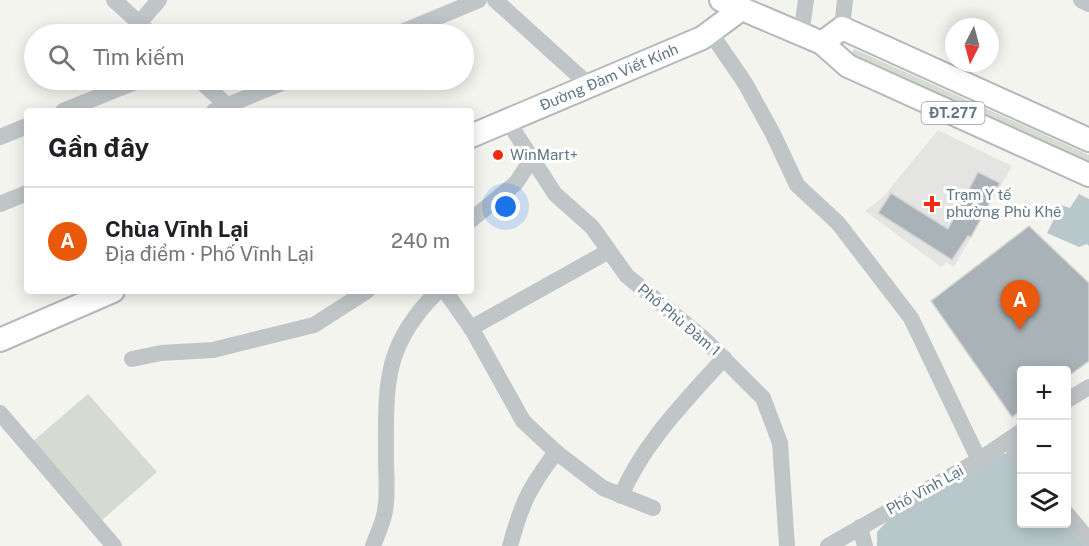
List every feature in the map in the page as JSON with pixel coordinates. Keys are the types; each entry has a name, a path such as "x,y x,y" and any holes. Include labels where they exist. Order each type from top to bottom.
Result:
{"main road":[{"name":"Đường Đàm Viết Kính","path":"474,135 710,32 731,5"},
{"name":"ĐT.277","path":"731,5 812,39 848,66 1089,175"},
{"name":"ĐT.277","path":"842,28 1089,140"},
{"path":"812,39 842,28"},
{"path":"0,340 82,297 97,294"}],"street":[{"path":"114,0 140,24"},
{"path":"147,24 159,0"},
{"path":"421,24 479,0"},
{"path":"495,0 590,86"},
{"path":"806,0 812,39"},
{"path":"842,28 845,0"},
{"path":"1081,0 1089,4"},
{"path":"710,32 745,83 797,185 838,223 911,318 979,460"},
{"path":"70,108 115,90"},
{"path":"208,90 223,108"},
{"path":"226,108 267,90"},
{"name":"Phố Phù Đàm 1","path":"507,120 555,194 592,227 627,276 703,338 763,398 780,443 787,546"},
{"path":"0,136 24,127"},
{"path":"474,218 516,183 531,160"},
{"path":"0,204 24,194"},
{"path":"471,328 609,251"},
{"path":"132,358 161,352 213,350 314,325 362,294"},
{"path":"373,546 385,510 390,364 398,344 418,311 435,294"},
{"path":"447,294 471,328 522,421 556,452 603,488 653,508"},
{"path":"621,496 633,467 645,449 724,358"},
{"path":"1071,399 1089,387"},
{"path":"0,413 114,546"},
{"name":"Phố Vĩnh Lại","path":"828,546 979,460 1017,434"},
{"path":"1006,441 1017,453"},
{"path":"510,546 520,510 530,486 556,452"},
{"path":"1071,519 1089,540"},
{"path":"860,527 865,546"}],"shaded area":[{"path":"854,49 1089,155 1089,162 856,56 852,54"},
{"name":"Trạm Y tế phường Phù Khê","path":"938,130 1012,166 954,267 946,262 941,267 865,211 883,197"},
{"path":"1079,194 1089,199 1089,246 1087,244 1079,247 1047,233 1061,205 1070,208"},
{"path":"88,394 157,472 101,521 32,442"},
{"path":"1001,453 1010,454 1017,464 1017,528 1068,528 1084,546 877,546 877,532 890,518"}],"building":[{"path":"978,172 1000,183 971,237 968,236 952,260 878,213 891,193 948,229"},
{"path":"1029,226 1089,283 1089,361 1071,374 1071,366 1017,366 1017,414 1012,417 931,301"}],"place":[{"name":"WinMart+","path":"498,155"},
{"name":"Trạm Y tế phường Phù Khê","path":"932,204"},
{"name":"Chùa Vĩnh Lại","path":"1020,330"}]}
